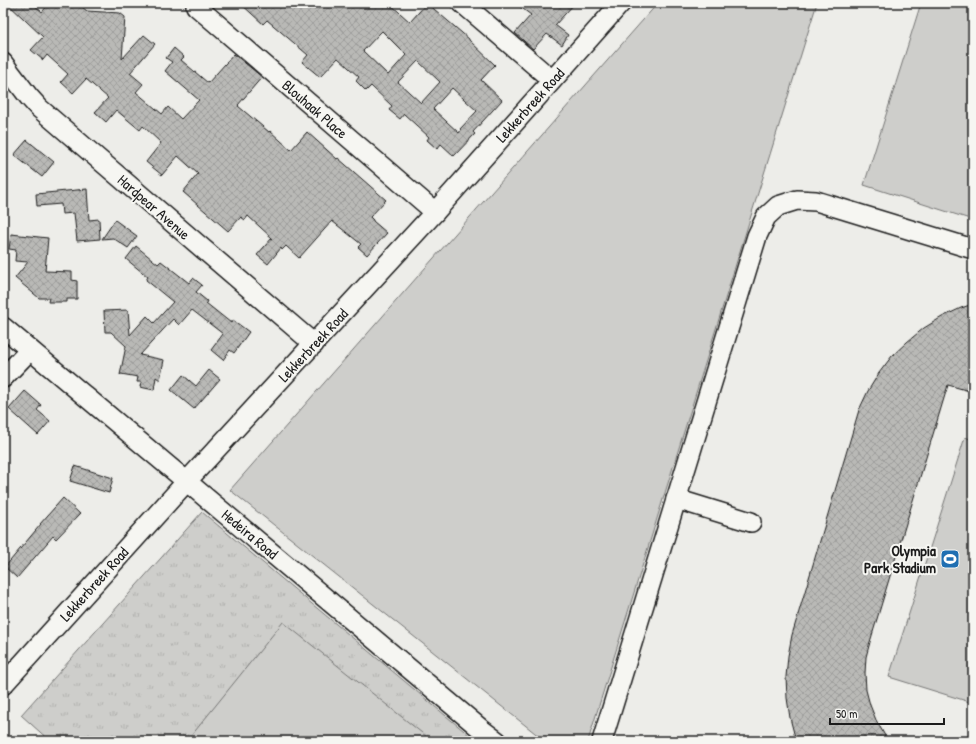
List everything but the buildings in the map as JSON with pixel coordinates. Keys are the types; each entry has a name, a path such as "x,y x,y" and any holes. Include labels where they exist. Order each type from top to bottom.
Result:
{"street":[{"path":"462,3 552,80"},
{"name":"Lekkerbreek Road","path":"3,685 187,481 435,212 621,3"},
{"name":"Blouhaak Place","path":"196,6 435,212"},
{"name":"Hardpear Avenue","path":"3,63 39,108 314,344"},
{"path":"602,741 757,236 766,217 778,206 797,200 816,201 973,249"},
{"name":"Hedeira Road","path":"3,327 497,741"},
{"path":"3,378 30,350"},
{"path":"676,499 751,522"}],"green space":[{"path":"658,3 817,3 588,741 545,741 230,490"},
{"path":"921,3 973,3 973,220 864,185"},
{"name":"Olympia Park Stadium","path":"965,437 973,440 973,703 889,677"},
{"path":"202,512 476,741 50,741 21,715"},
{"path":"283,622 427,737 424,741 187,741"}],"place":[{"name":"Olympia Park Stadium","path":"950,559"}]}
